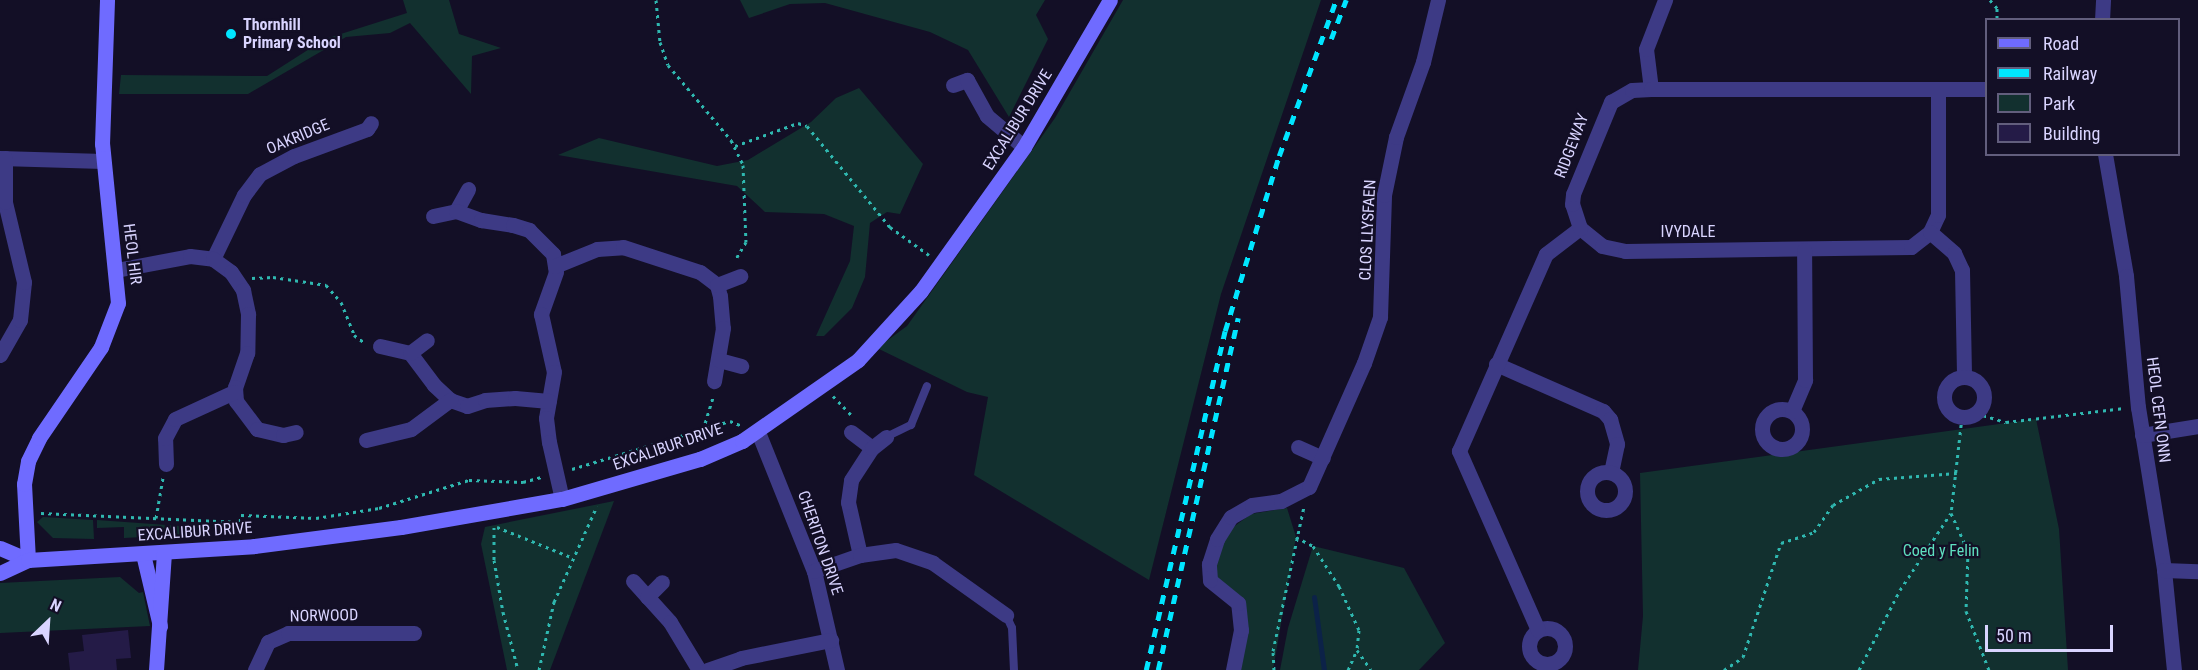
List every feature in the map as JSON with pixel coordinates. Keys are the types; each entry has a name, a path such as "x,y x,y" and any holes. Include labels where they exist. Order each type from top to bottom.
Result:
{"street":[{"name":"HEOL HIR","path":"28,560 25,473 33,450 101,347 116,317 117,270 102,161 106,0"},
{"name":"EXCALIBUR DRIVE","path":"0,573 28,560 143,554 290,541 492,518 700,459 758,432 858,360 891,326 943,264 1024,147 1110,0"},
{"name":"CLOS LLYSFAEN","path":"1309,487 1380,317 1384,195 1396,137 1423,62 1438,0"},
{"path":"1651,88 1646,49 1665,0"},
{"path":"2102,18 2103,0"},
{"path":"953,85 967,80 987,116 1024,147"},
{"name":"RIDGEWAY","path":"1580,228 1573,194 1605,111 1620,94 1651,88 1985,89"},
{"path":"1938,89 1940,201 1930,232 1954,253 1962,270 1964,376"},
{"name":"OAKRIDGE","path":"213,259 244,195 260,174 294,156 367,129 372,123"},
{"name":"HEOL CEFN ONN","path":"2105,156 2126,276 2138,406 2164,570 2174,670"},
{"path":"0,355 15,333 23,295 21,258 5,223 2,158 102,161"},
{"path":"456,211 468,189"},
{"path":"433,216 456,211 529,230 553,254 556,272 541,314 554,372 546,418 562,499"},
{"path":"1538,630 1459,452 1546,254 1580,228"},
{"name":"IVYDALE","path":"1580,228 1591,240 1611,249 1900,250 1911,247 1930,232"},
{"path":"555,266 597,249 623,247 729,280 719,360 714,381"},
{"path":"1792,411 1805,380 1804,250"},
{"path":"117,270 190,256 213,259 239,282 248,314 247,353 234,392 242,411 257,429 283,435 296,432"},
{"path":"410,353 427,340"},
{"path":"380,346 410,353 450,400 467,406 485,400 515,398 549,401"},
{"path":"719,360 741,366"},
{"path":"1496,364 1603,411 1610,419 1617,444 1611,472"},
{"path":"1964,376 1976,380 1982,388 1984,402 1969,415 1949,411 1943,398 1950,382 1964,376"},
{"path":"166,464 165,438 175,419 234,392"},
{"path":"366,440 411,429 450,400"},
{"path":"2142,435 2198,426"},
{"name":"CHERITON DRIVE","path":"758,432 814,571 837,670"},
{"path":"851,432 872,448"},
{"path":"860,555 848,502 851,480 872,448 886,437"},
{"path":"1298,447 1323,458"},
{"path":"1233,670 1240,648 1238,603 1210,580 1209,564 1217,538 1231,517 1252,505 1281,501 1309,487"},
{"name":"EXCALIBUR DRIVE","path":"0,548 7,548 28,560"},
{"path":"814,571 860,555 896,550 917,556 1006,615"},
{"path":"156,670 164,552"},
{"path":"143,554 160,626"},
{"path":"2164,570 2198,571"},
{"path":"633,581 670,622 699,670"},
{"path":"647,597 662,582"},
{"path":"1550,628 1564,639 1563,654 1555,666 1541,663 1531,655 1529,643 1538,630 1550,628"},
{"name":"NORWOOD","path":"255,670 268,642 288,633 414,633"},
{"path":"707,670 741,658 831,640"}],"lane":[{"path":"886,437 911,425 927,386"},
{"path":"1006,615 1012,628 1014,670"}],"path":[{"path":"656,0 660,42 668,65 735,146 743,165 746,242 732,265 729,280"},
{"path":"1990,0 1997,8 1997,18"},
{"path":"735,146 798,123 807,126 890,227 943,264"},
{"path":"239,282 273,277 326,285 341,302 354,335 371,347 380,346"},
{"path":"703,430 714,381"},
{"path":"824,386 853,415 851,432"},
{"path":"1859,670 1900,590 1951,513 1969,415 2006,422 2138,406"},
{"path":"25,513 240,522 241,515 316,518 379,508 469,480 523,482 730,421 758,432"},
{"path":"156,518 166,464"},
{"path":"1724,670 1743,657 1781,543 1814,532 1833,505 1879,479 1957,472"},
{"path":"1274,670 1273,651 1296,537 1309,487"},
{"path":"539,670 554,602 592,522 598,504 595,490"},
{"path":"1951,513 1968,551 1966,611 1989,670"},
{"path":"492,518 573,558"},
{"path":"492,518 498,581 518,670"},
{"path":"1296,537 1313,546 1339,586 1359,630 1357,650 1348,670"},
{"path":"1357,650 1371,670"}],"green space":[{"path":"403,0 449,0 459,34 501,48 472,56 471,94 410,23 390,33 346,37 248,94 119,94 121,75 267,76 325,39 407,13"},
{"path":"740,0 1045,0 1036,15 1048,39 1009,117 968,50 930,32 825,3 790,4 749,18"},
{"path":"1123,0 1321,0 1221,294 1149,580 974,475 988,397 967,392 877,348 907,326 1055,118"},
{"path":"859,88 923,164 900,214 887,212 870,223 865,277 852,308 824,336 816,336 850,261 854,226 824,214 765,212 737,186 558,155 599,138 717,166 748,160 811,122 836,98"},
{"name":"Coed y Felin","path":"2036,419 2059,529 2068,670 1638,670 1643,616 1640,473"},
{"path":"614,501 550,670 507,670 481,544 485,527"},
{"path":"1287,508 1296,537 1273,670 1238,670 1238,603 1210,580 1217,539 1251,514"},
{"path":"43,517 93,520 94,539 53,538 37,522"},
{"path":"97,520 195,527 196,534 124,538 124,527 97,528"},
{"path":"1313,546 1404,568 1445,643 1419,670 1280,670 1288,628"},
{"path":"120,577 139,593 143,592 150,626 0,633 0,583"}],"building":[{"path":"128,630 131,658 116,659 117,670 70,670 68,653 84,651 82,635"}],"waterway":[{"path":"1314,597 1324,670"}],"railway":[{"path":"1146,670 1225,331 1279,156 1336,0"},
{"path":"1331,39 1346,0"},
{"path":"1158,670 1238,318"}],"place":[{"name":"Thornhill Primary School","path":"231,34"}]}
